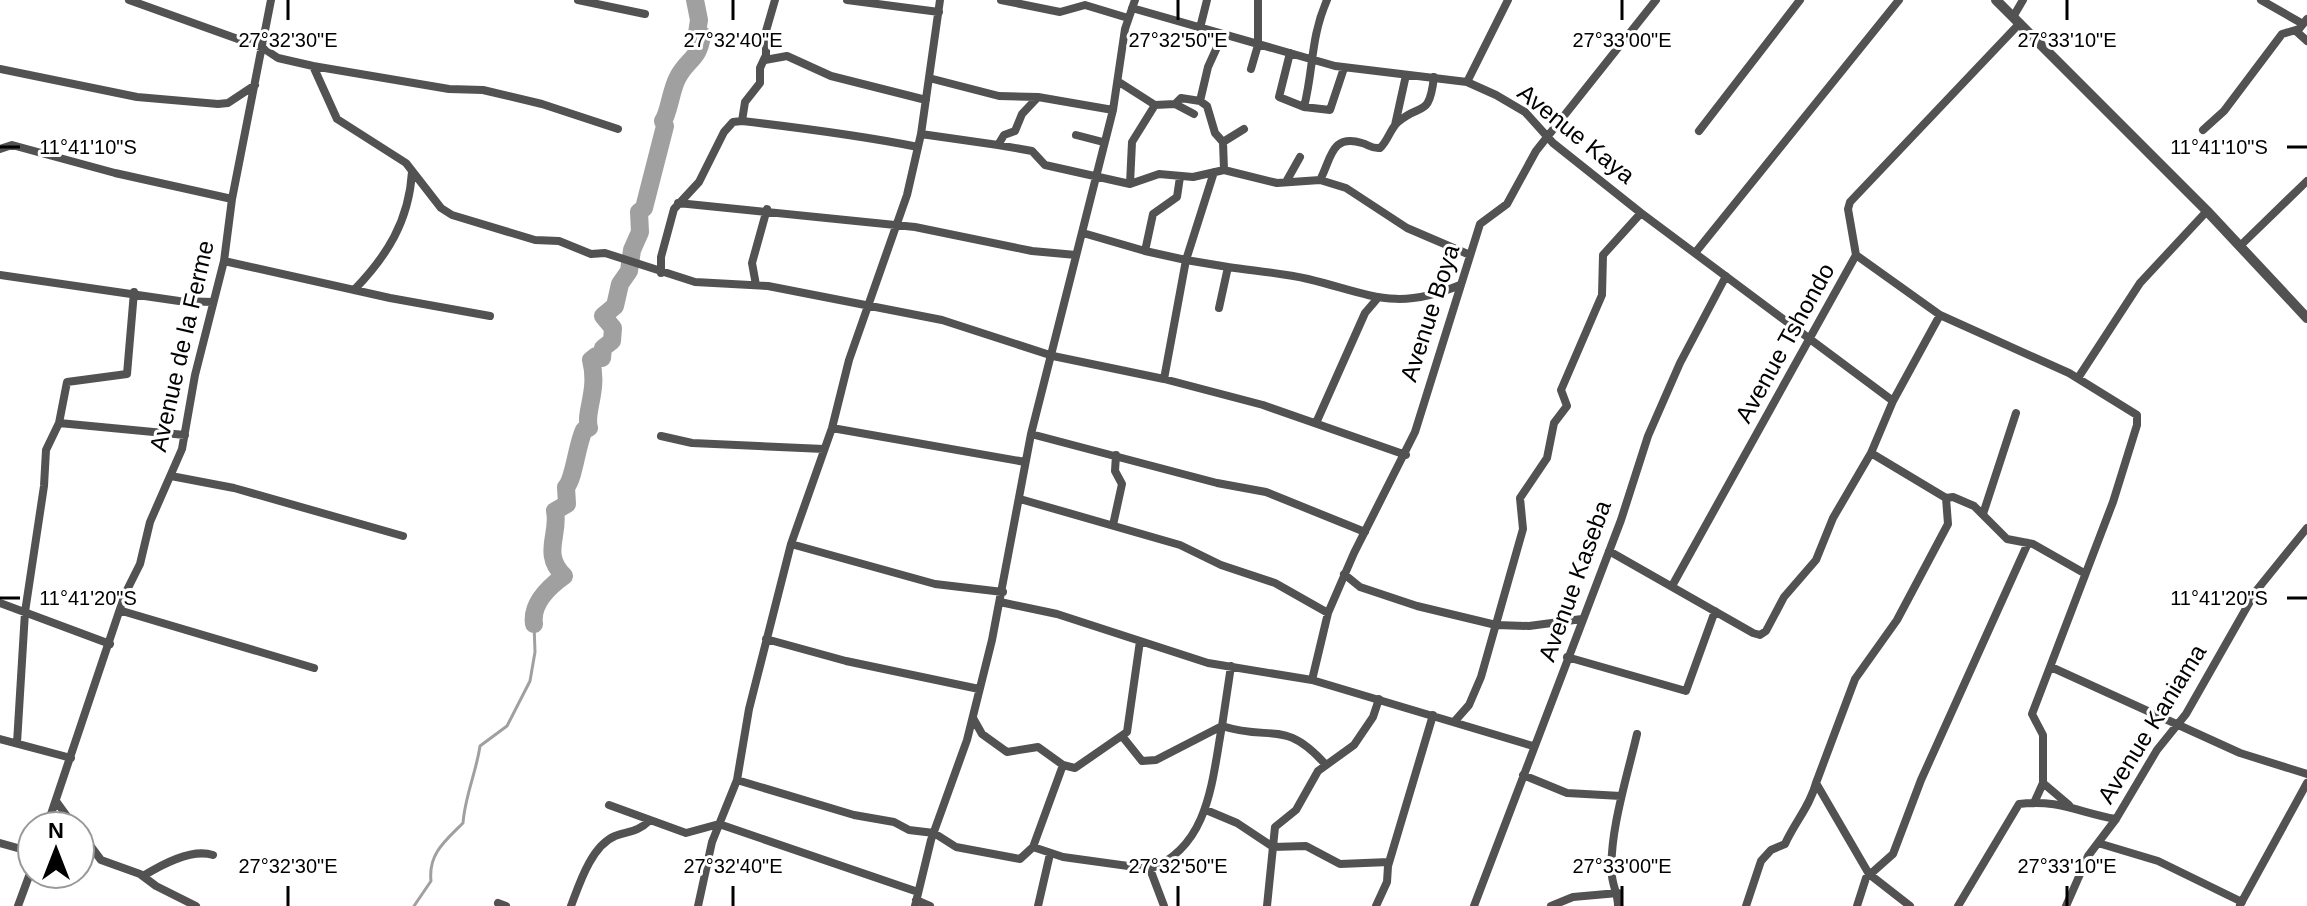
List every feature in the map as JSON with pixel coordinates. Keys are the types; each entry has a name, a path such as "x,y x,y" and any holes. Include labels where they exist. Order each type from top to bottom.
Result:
{"street":[{"path":"129,0 263,48 278,58 449,89 483,90 542,104 618,129"},
{"name":"Avenue de la Ferme","path":"53,810 122,611 125,594 143,555 150,522 185,435 224,261 232,199 271,0"},
{"path":"578,0 645,14"},
{"path":"742,121 745,102 760,83 766,31 775,0"},
{"path":"847,0 939,12"},
{"path":"698,906 719,824 737,780 749,709 791,544 832,428 849,360 897,226 921,134 940,0"},
{"path":"1001,0 1060,12 1085,5 1128,18"},
{"path":"1200,28 1207,0"},
{"path":"1251,69 1258,45 1258,0"},
{"path":"1327,0 1312,42 1300,56 1279,97 1304,107 1330,110 1344,68"},
{"path":"1467,82 1508,0"},
{"name":"Avenue Boya","path":"1312,680 1328,613 1344,574 1406,455 1481,222 1507,204 1521,174 1548,136 1656,0"},
{"path":"1699,131 1800,0"},
{"path":"1695,253 1899,0"},
{"path":"1996,0 2207,211 2307,318"},
{"name":"Avenue Tshondo","path":"1672,586 1856,255 1850,202 2016,20 2023,0"},
{"path":"2203,130 2224,111 2282,34 2296,31 2305,21 2261,0"},
{"path":"916,899 934,833 973,718 1003,592 1031,434 1083,233 1094,175 1113,110 1133,4"},
{"name":"Avenue Kaya","path":"1133,4 1200,28 1344,68 1467,82 1525,112 1548,136 1641,213 1893,401"},
{"path":"2296,31 2307,41"},
{"path":"1200,101 1208,67 1223,34"},
{"path":"765,60 787,56 831,76 926,100"},
{"path":"1300,56 1313,67 1304,107"},
{"path":"313,66 337,119 399,157 441,208 452,215 535,240 559,241 585,252 605,253 695,282 756,285 942,320 1053,356 1164,379 1316,423 1406,455"},
{"path":"0,69 137,97 218,104 228,103 255,85"},
{"path":"1320,180 1333,147 1339,142 1360,142 1380,148 1395,125 1406,75"},
{"path":"1395,125 1423,110 1432,97 1434,77"},
{"path":"929,78 999,96 1038,97 1113,110"},
{"path":"1119,82 1155,105 1175,104 1194,114"},
{"path":"998,145 1004,135 1015,131 1022,114 1038,97"},
{"path":"1175,104 1181,98 1200,101 1207,106 1215,133 1223,142 1224,170"},
{"path":"1130,184 1132,142 1155,105"},
{"path":"661,273 665,236 678,203 699,182 724,132 733,122 791,125 813,132 843,132 918,147"},
{"path":"1223,142 1244,129"},
{"path":"921,134 1032,151 1045,165 1130,184 1159,174 1180,177 1224,170 1286,182 1320,180 1346,188 1407,228 1470,255"},
{"path":"1076,135 1103,142"},
{"path":"0,149 12,145 115,173 232,199"},
{"path":"1286,182 1300,157"},
{"path":"354,290 380,264 392,245 408,200 412,172"},
{"path":"1164,379 1186,260 1214,172"},
{"path":"1145,251 1153,214 1177,197 1180,177"},
{"path":"2240,246 2307,181"},
{"path":"678,203 767,209 897,226 1032,251 1076,255"},
{"path":"756,285 752,263 767,209"},
{"path":"2078,378 2140,283 2207,211"},
{"path":"1454,722 1475,693 1496,625 1523,529 1520,498 1547,458 1554,423 1567,406 1561,390 1602,295 1603,255 1641,213"},
{"path":"1083,233 1186,260 1300,277 1377,299 1420,299 1460,285"},
{"path":"1856,255 1940,315 2078,378 2134,412 2138,421 2113,502 2032,714 2043,735 2043,783 2034,803"},
{"path":"224,261 490,316"},
{"path":"1219,308 1228,267"},
{"path":"0,275 134,292 179,301 213,302"},
{"name":"Avenue Kaseba","path":"1474,906 1609,551 1663,399 1726,276"},
{"path":"17,743 25,612 44,486 46,450 59,423 67,382 127,374 134,292"},
{"path":"1316,423 1365,313 1377,299"},
{"path":"1609,551 1753,633 1766,631 1777,607 1816,560 1833,518 1871,453 1893,401 1940,315"},
{"path":"1983,514 2016,413"},
{"path":"59,423 138,434 185,435"},
{"path":"832,428 1025,462"},
{"path":"1031,434 1217,483 1266,492 1365,532"},
{"path":"661,436 692,443 824,449"},
{"path":"1871,453 1946,498 1953,497 1983,514 2007,539 2028,543 2084,573"},
{"path":"1113,525 1122,484 1115,471 1116,455"},
{"path":"171,476 234,488 403,536"},
{"path":"1746,906 1761,861 1771,850 1785,844 1797,818 1811,801 1855,679 1897,620 1948,524 1946,498"},
{"path":"1020,499 1180,545 1221,565 1275,583 1328,613"},
{"name":"Avenue Kaniama","path":"2066,906 2088,856 2116,819 2157,750 2179,726 2256,591 2307,528"},
{"path":"1857,906 1869,874 1891,859 1921,780 2028,543"},
{"path":"791,544 935,584 1003,592"},
{"path":"1344,574 1360,587 1417,606 1496,625 1529,626 1582,619"},
{"path":"1000,602 1057,614 1208,663 1312,680 1533,746"},
{"path":"0,603 110,644"},
{"path":"122,611 314,668"},
{"path":"1567,657 1686,691 1715,611"},
{"path":"766,639 846,661 979,689"},
{"path":"973,718 982,734 1007,752 1038,747 1063,765 1075,768 1129,728 1140,641"},
{"path":"1033,847 1050,854 1150,869 1182,847 1197,830 1206,810 1231,666"},
{"path":"2051,667 2240,753 2307,774"},
{"path":"1267,906 1275,827 1296,810 1318,771 1354,745 1373,717 1379,699"},
{"path":"1376,906 1387,882 1389,862 1433,715"},
{"path":"1122,736 1142,761 1156,760 1222,726 1285,733 1308,745 1326,765"},
{"path":"967,740 982,734"},
{"path":"1618,906 1618,893 1611,874 1621,796 1637,734"},
{"path":"0,739 71,758"},
{"path":"737,780 854,815 894,822 909,830 934,833 956,847 1013,859 1026,856 1033,847 1063,765"},
{"path":"1523,775 1567,793 1621,796"},
{"path":"1816,783 1869,874 1910,906"},
{"path":"2043,783 2069,805 2091,815 2116,819"},
{"path":"2098,843 2158,861 2241,904 2307,783"},
{"path":"56,801 62,810"},
{"path":"1958,906 2004,832 2015,807 2034,803 2069,805"},
{"path":"609,805 686,833 719,824 930,906"},
{"path":"1206,810 1237,823 1273,847 1306,846 1340,864 1389,862"},
{"path":"571,906 582,876 608,841 635,832 649,821"},
{"path":"96,853 101,860 143,876 196,906"},
{"path":"1038,906 1050,854"},
{"path":"143,876 160,865 189,855 213,855"},
{"path":"1150,869 1164,906"},
{"path":"1551,906 1573,897 1618,893"}],"waterway":[{"path":"534,624 538,602 564,576 557,568 552,552 555,511 567,504 566,487 584,430 589,428 593,391 591,360 596,356 602,358 603,348 612,341 613,328 603,316 615,306 620,284 629,271 632,250 640,232 639,212 644,208 665,126 663,121 678,77 701,43 702,35 697,33 699,20 695,0"},
{"path":"414,906 431,881 432,863 439,849 463,823 480,746 507,726 530,681 535,652 534,624"}]}
